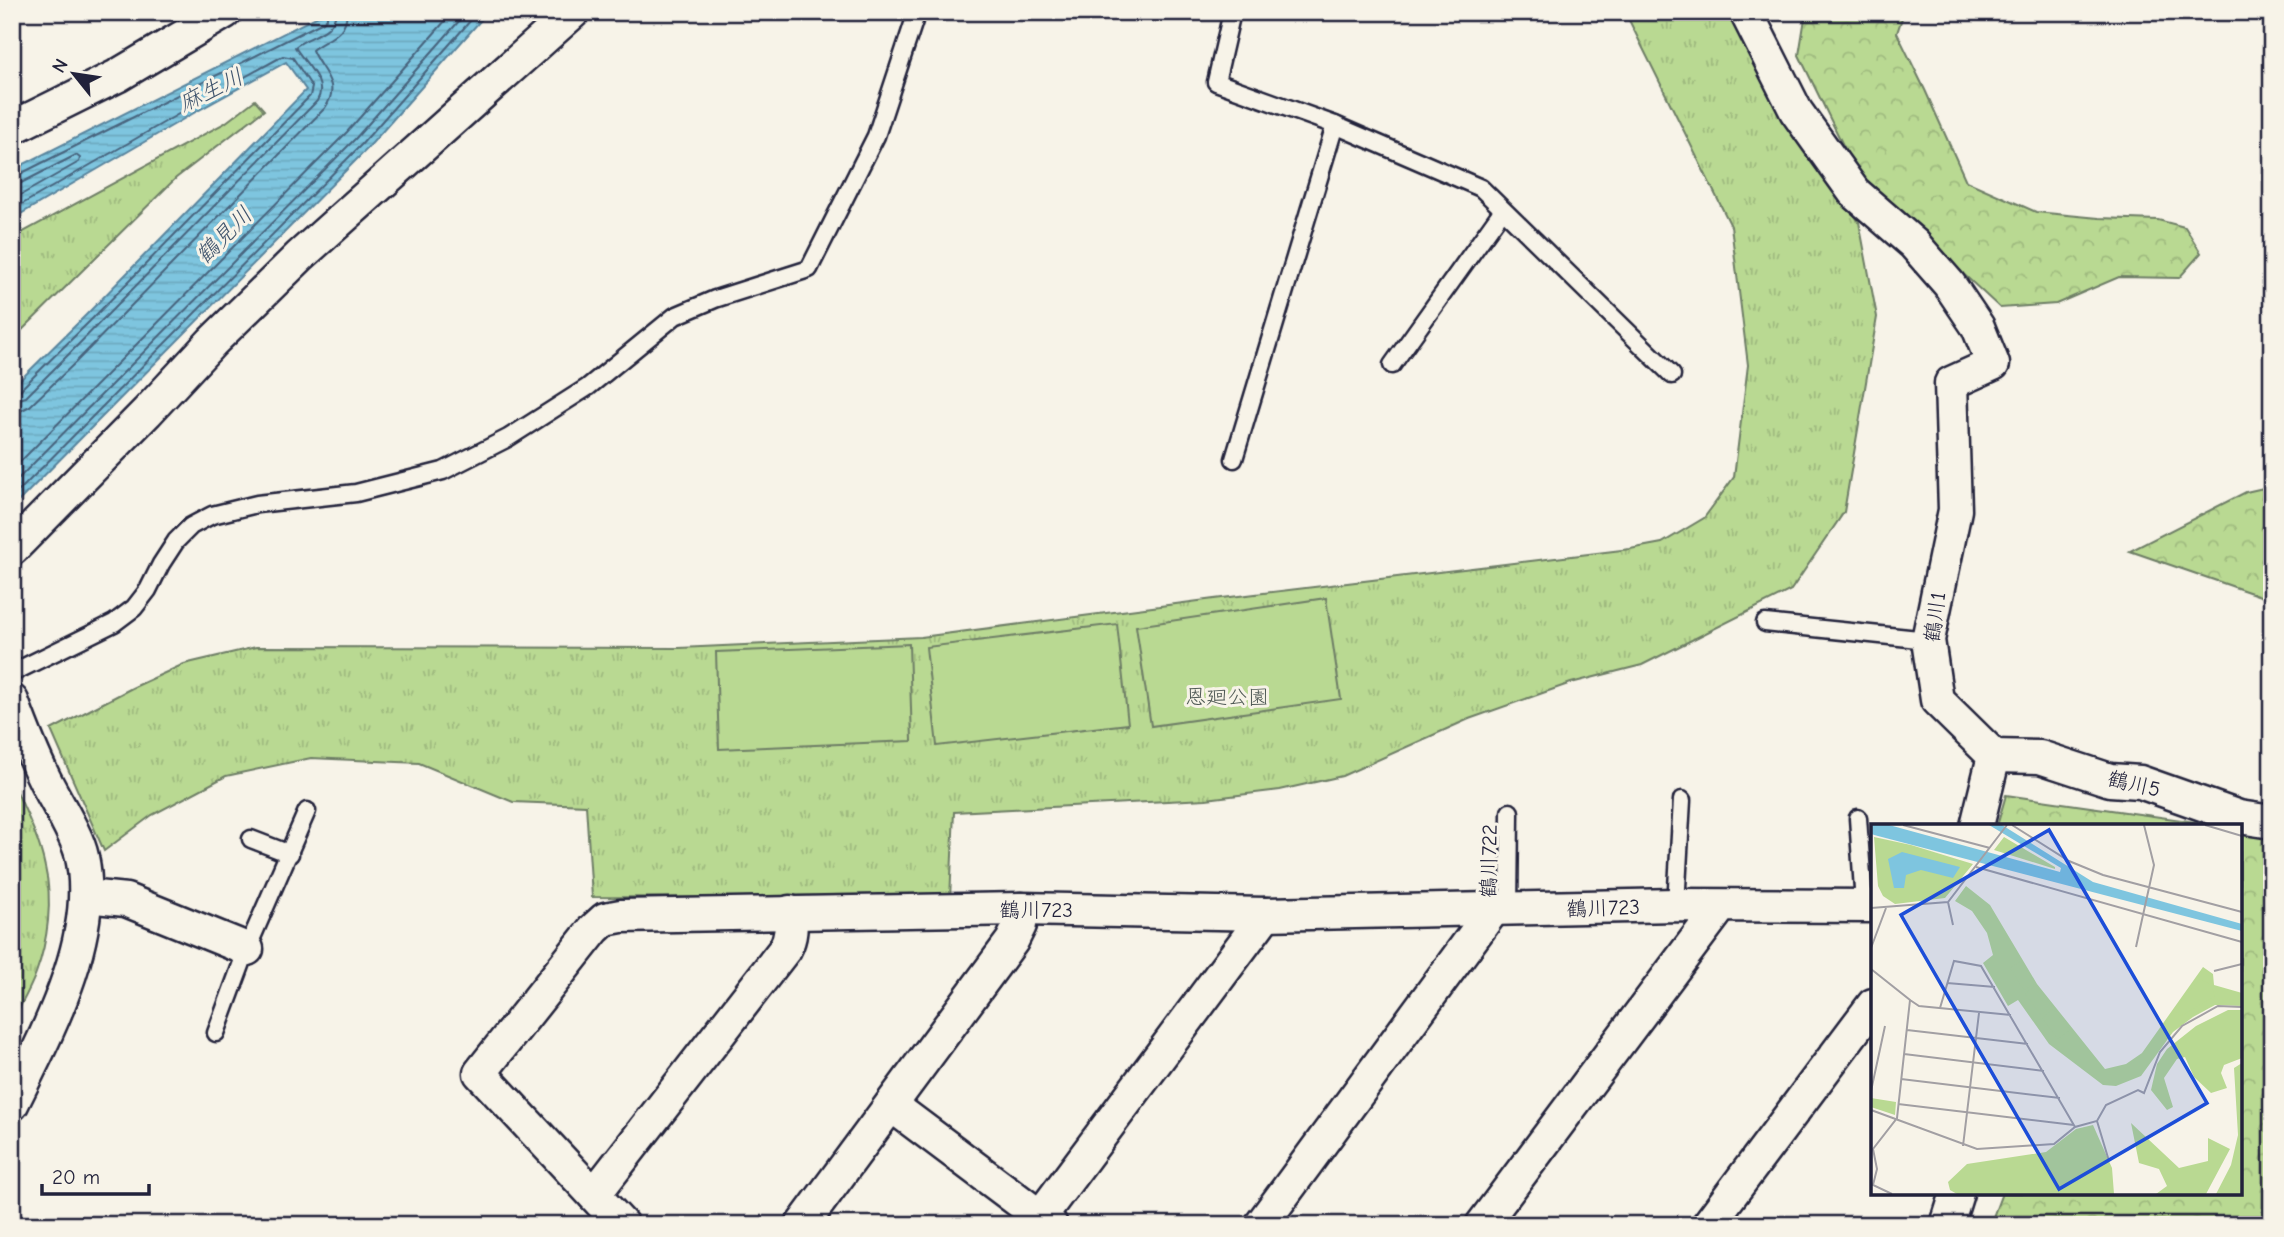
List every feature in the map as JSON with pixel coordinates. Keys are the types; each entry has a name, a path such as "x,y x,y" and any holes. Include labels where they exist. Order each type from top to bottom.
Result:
{"street":[{"path":"12,128 117,76 225,12"},
{"path":"12,549 212,342 300,256 573,12"},
{"name":"鶴川1","path":"1746,12 1796,111 1854,192 1914,244 1949,284 1978,327 1993,364 1951,383 1955,510 1928,640 1937,700 1994,756"},
{"path":"12,701 35,761 82,855 86,896 76,958 54,1019 12,1104"},
{"path":"1977,824 1994,756"},
{"name":"鶴川5","path":"1994,756 2040,757 2110,780 2140,782 2239,817 2272,822"},
{"path":"86,896 126,900 247,949"},
{"name":"鶴川723","path":"622,1225 480,1073 594,929 605,919 621,916 1021,909 1266,914 1676,905 1868,905"},
{"path":"1482,1225 1721,906"},
{"path":"802,1225 1012,941 1020,925 1021,909"},
{"path":"1261,1225 1501,910"},
{"path":"594,1195 785,949 792,930 790,912"},
{"path":"891,1105 1042,1222 1266,914"},
{"path":"1708,1225 1871,1008"},
{"path":"1947,1225 1956,1195"}],"lane":[{"path":"12,673 114,623 134,608 148,590 176,541 191,526 212,515 257,504 356,493 443,471 508,438 588,387 674,316 715,299 808,269 876,136 917,12"},
{"path":"1233,12 1216,82 1335,125 1481,188 1672,375"},
{"path":"1234,459 1335,125"},
{"path":"1392,365 1502,211"},
{"path":"1765,623 1928,640"},
{"path":"1676,905 1682,800"},
{"path":"216,1033 247,949 307,811"},
{"name":"鶴川722","path":"1501,910 1510,812"},
{"path":"1858,818 1868,905"},
{"path":"251,839 290,854"}],"green space":[{"name":"恩廻公園","path":"1625,12 1739,12 1772,96 1859,222 1877,317 1844,512 1791,590 1642,665 1571,683 1469,719 1342,776 1280,790 1206,799 954,812 950,899 592,897 586,805 513,802 419,763 311,758 226,776 152,815 104,851 51,730 184,664 256,647 679,648 921,637 1662,543 1704,518 1734,477 1748,365 1731,226"},
{"path":"1806,12 1904,12 1897,33 1966,181 2036,212 2158,220 2185,227 2201,253 2179,278 2119,277 2056,304 2000,308 1858,176 1799,55"},
{"path":"255,100 264,110 176,178 12,340 12,238 225,123"},
{"path":"2272,486 2272,600 2130,551 2246,492"},
{"path":"1326,598 1341,699 1151,726 1136,626"},
{"path":"1117,624 1128,724 937,746 926,647"},
{"path":"909,644 912,741 719,749 716,652"},
{"path":"12,781 39,845 47,880 49,907 40,961 31,986 12,1022"},
{"path":"2006,795 2209,824 1998,824"},
{"path":"2242,827 2272,828 2272,1225 1990,1225 2001,1195 2242,1195"}],"water":[{"path":"326,12 488,12 366,150 12,508 12,388 306,90 286,62 12,219 12,170"}],"water label":[{"name":"麻生川","path":"211,90"},
{"name":"鶴見川","path":"224,235"}]}
